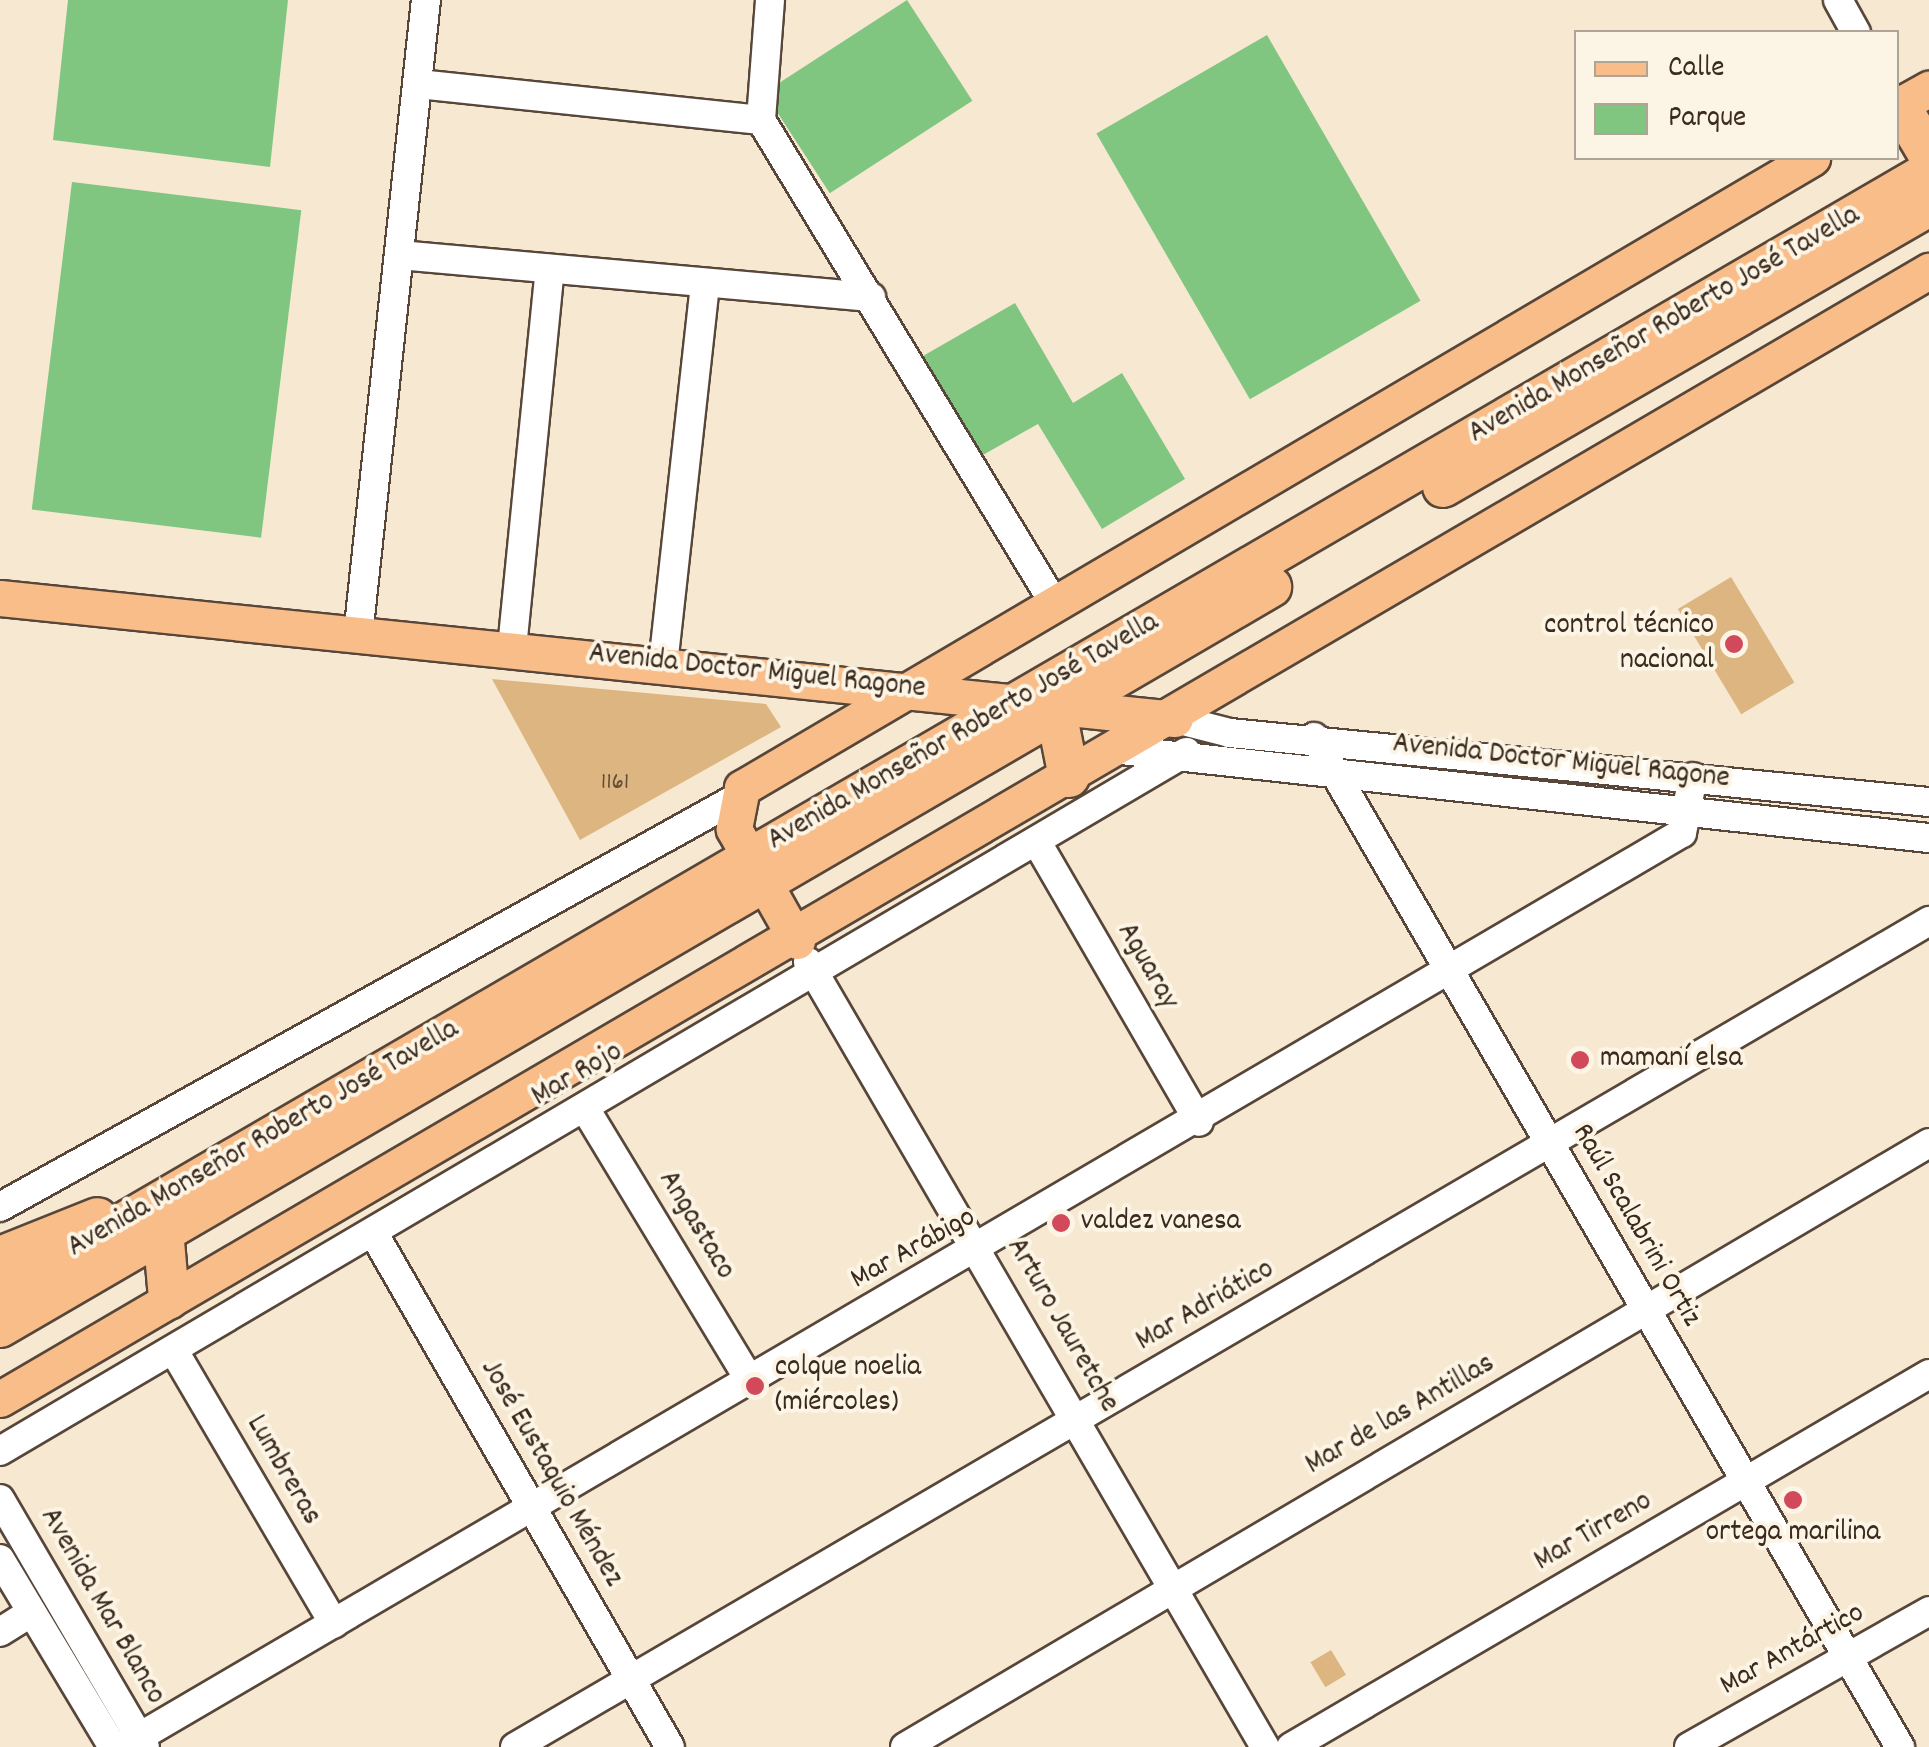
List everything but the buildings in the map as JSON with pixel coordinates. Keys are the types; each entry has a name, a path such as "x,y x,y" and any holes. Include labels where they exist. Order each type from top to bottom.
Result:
{"highway":[{"path":"1905,101 1929,155"},
{"name":"Avenida Monseñor Roberto José Tavella","path":"1049,706 1929,172"},
{"name":"Avenida Monseñor Roberto José Tavella","path":"0,1295 161,1215 756,870 1929,206"},
{"path":"1049,706 1069,746 1069,777"},
{"path":"0,1257 161,1215 169,1299"},
{"name":"Avenida Monseñor Roberto José Tavella","path":"0,1327 161,1215"}],"main road":[{"path":"796,941 756,870 733,800 833,733 1809,160"},
{"path":"0,1398 796,941 1929,271"},
{"name":"Avenida Doctor Miguel Ragone","path":"0,598 910,688 1175,719"},
{"path":"809,681 830,695 833,733"}],"street":[{"path":"358,636 426,0"},
{"path":"770,0 760,120 871,296 1054,603"},
{"path":"1838,0 1855,30"},
{"path":"418,84 760,120"},
{"path":"400,255 871,296"},
{"path":"512,648 550,269"},
{"path":"662,665 705,283"},
{"name":"Avenida Doctor Miguel Ragone","path":"1175,719 1230,734 1314,737 1929,802"},
{"name":"Raúl Scalabrini Ortiz","path":"1314,737 1900,1747"},
{"name":"Avenida Doctor Miguel Ragone","path":"1120,750 1186,752 1335,774 1929,838"},
{"name":"Mar Rojo","path":"0,1451 1038,844 1186,752"},
{"path":"1691,815 1693,777"},
{"path":"0,1207 733,800"},
{"name":"Mar Arábigo","path":"136,1744 748,1377 980,1251 1449,975 1682,833 1691,815"},
{"name":"Aguaray","path":"1038,844 1199,1122"},
{"name":"Mar Adriático","path":"515,1747 1929,921"},
{"name":"Arturo Jauretche","path":"796,941 980,1251 1265,1747"},
{"name":"Angastaco","path":"586,1110 748,1377"},
{"name":"Mar de las Antillas","path":"906,1747 1929,1143"},
{"name":"José Eustaquio Méndez","path":"374,1234 670,1747"},
{"name":"Lumbreras","path":"174,1351 334,1624"},
{"name":"Mar Tirreno","path":"1291,1747 1929,1374"},
{"name":"Avenida Mar Blanco","path":"0,1500 136,1744"},
{"name":"Avenida Mar Blanco","path":"0,1560 113,1747"},
{"name":"Mar Antártico","path":"1689,1747 1929,1611"},
{"path":"0,1632 31,1614"}],"green space":[{"path":"68,0 288,0 270,167 53,140"},
{"path":"907,0 972,101 830,193 764,93"},
{"path":"1267,35 1420,301 1250,399 1096,134"},
{"path":"72,182 301,210 261,538 32,510"},
{"path":"1015,303 1073,403 1122,373 1185,479 1102,529 1038,424 981,456 923,356"}],"place":[{"name":"control técnico nacional","path":"1734,644"},
{"name":"mamaní elsa","path":"1580,1060"},
{"name":"valdez vanesa","path":"1061,1223"},
{"name":"colque noelia (miércoles)","path":"755,1386"},
{"name":"ortega marilina","path":"1793,1500"}]}
